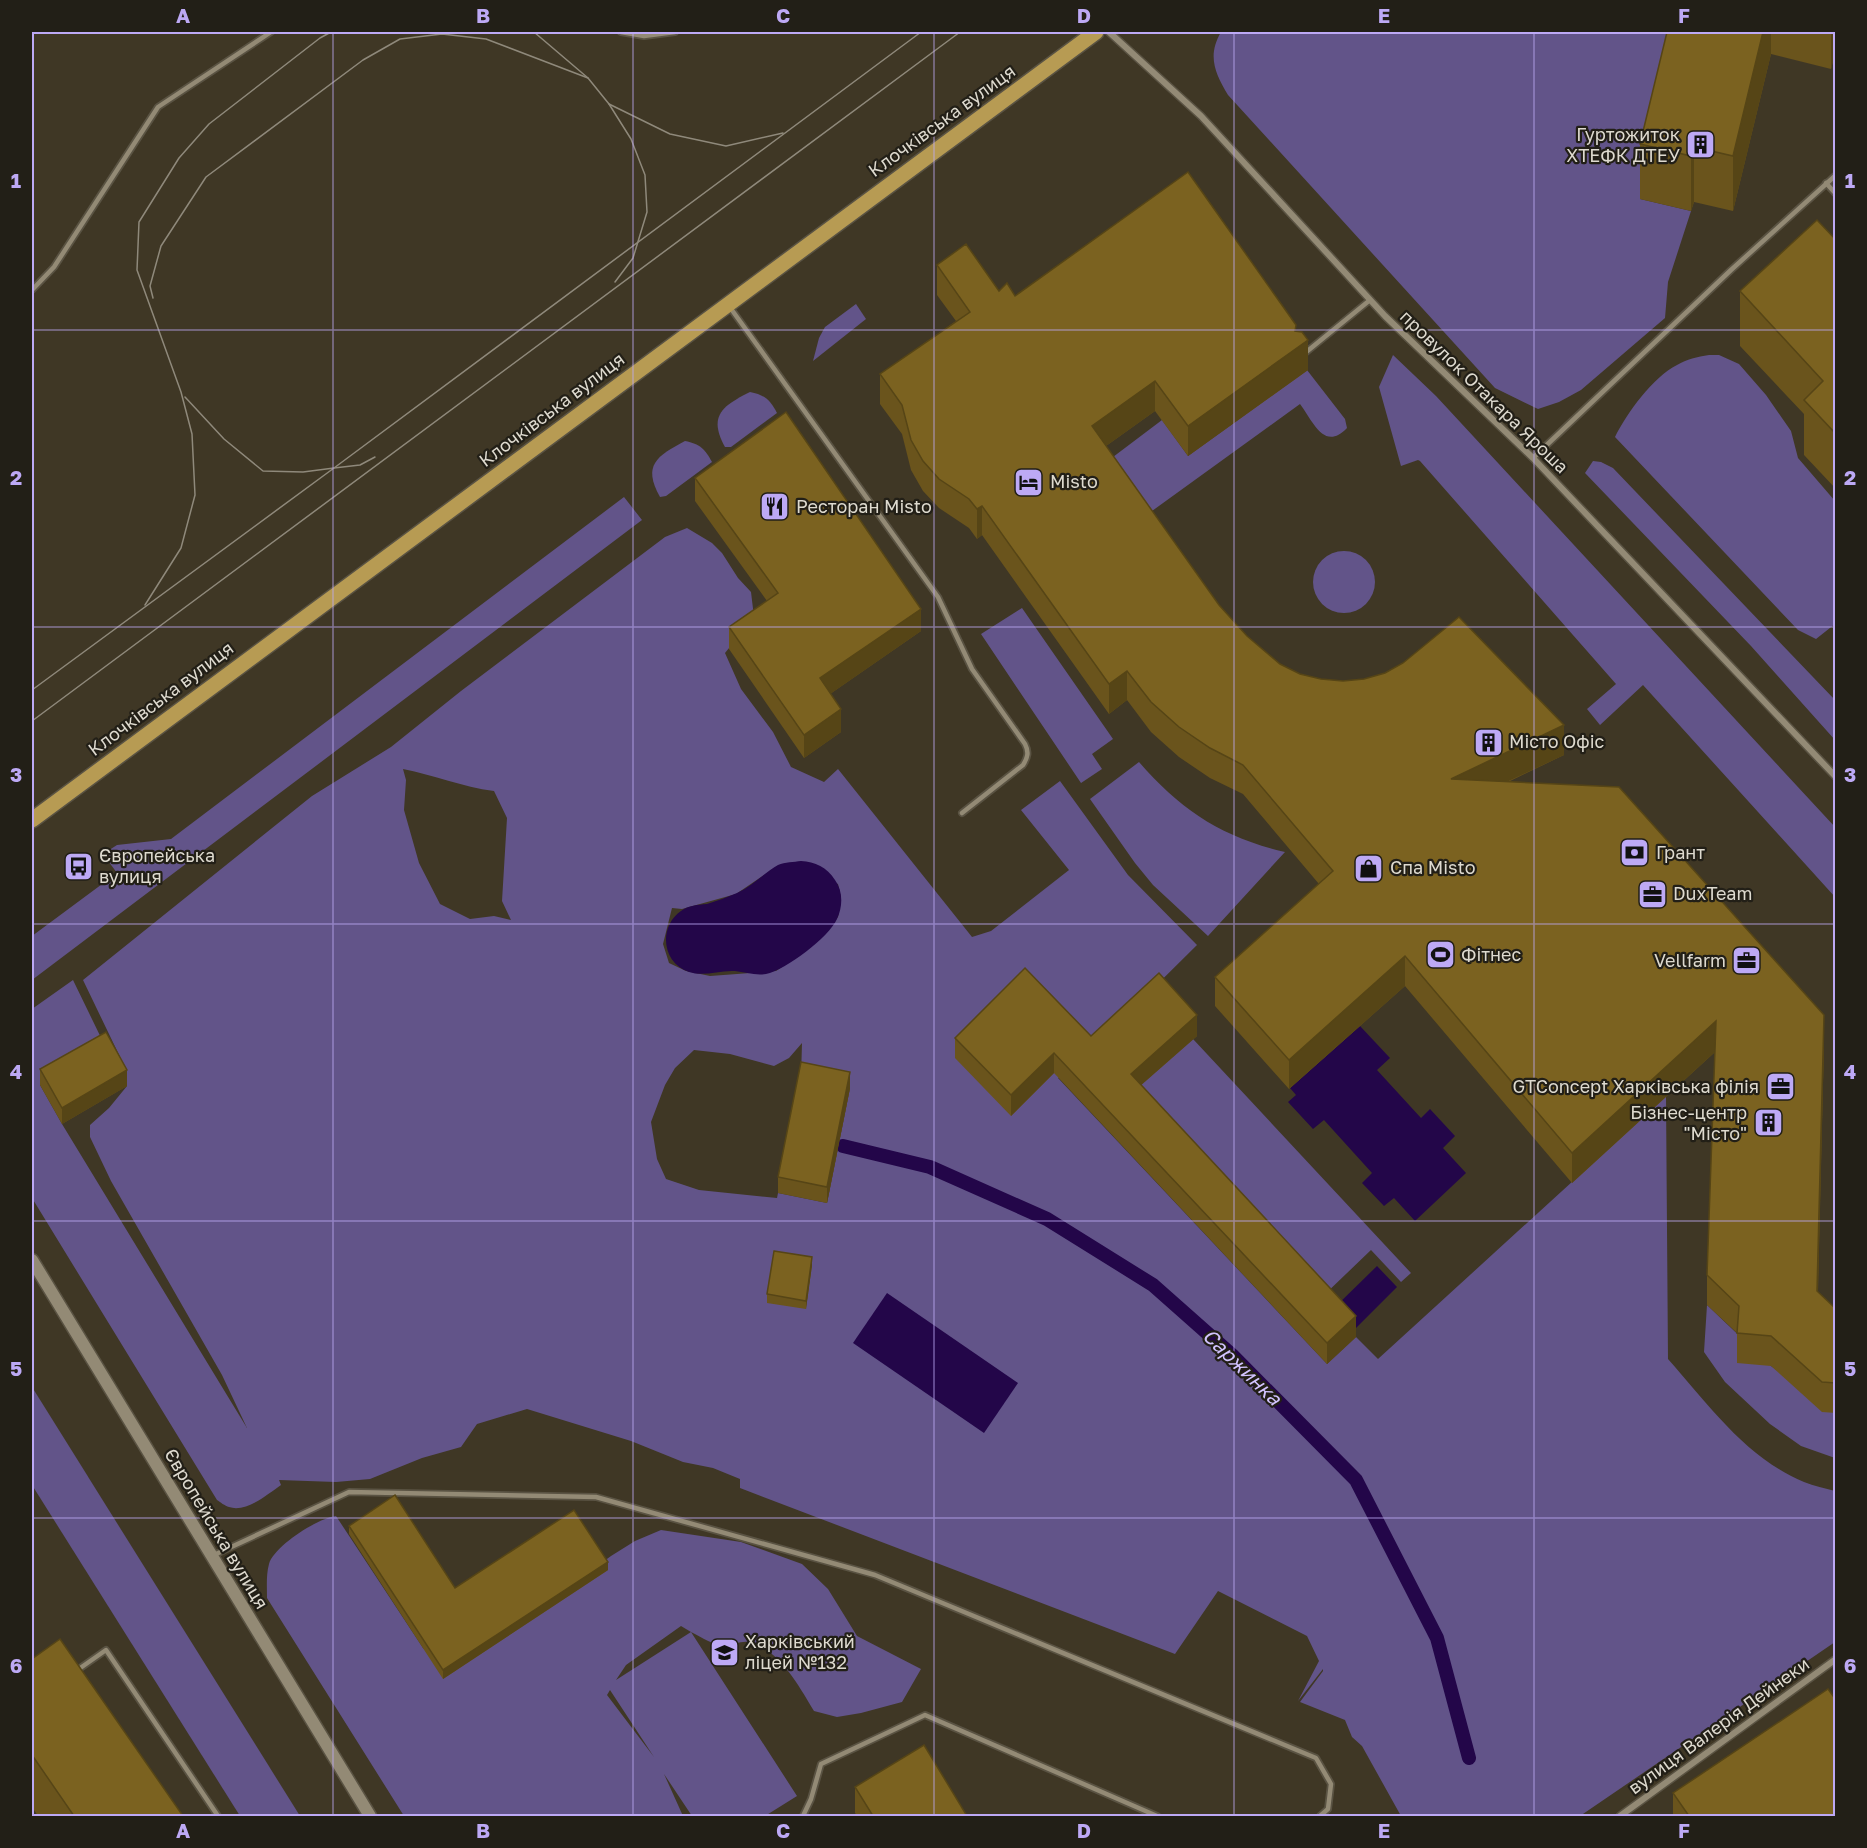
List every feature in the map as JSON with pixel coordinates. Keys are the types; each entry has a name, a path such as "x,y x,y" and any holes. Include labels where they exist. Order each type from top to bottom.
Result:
{"main road":[{"name":"Клочківська вулиця","path":"32,820 1096,32"},
{"name":"Європейська вулиця","path":"32,1260 370,1816"}],"street":[{"name":"провулок Отакара Яроша","path":"1109,32 1213,128 1370,300 1533,458 1836,777"},
{"name":"вулиця Валерія Дейнеки","path":"1620,1816 1836,1659"}],"lane":[{"path":"32,290 54,267 158,106 271,32"},
{"path":"621,32 644,36 675,32"},
{"path":"1533,458 1739,262 1836,175"},
{"path":"1826,183 1836,194"},
{"path":"1299,358 1370,300"},
{"path":"727,304 938,597 972,669 1025,744 1028,751 1023,765 962,813"},
{"path":"211,1556 349,1492 596,1497 875,1575 1316,1758 1331,1784 1328,1809 1320,1816"},
{"path":"73,1673 106,1650 218,1816"},
{"path":"803,1816 821,1764 925,1715 1157,1816"}],"shaded area":[{"path":"1221,32 1680,32 1640,199 1691,211 1668,282 1665,318 1581,390 1559,402 1538,409 1495,388 1228,95 1214,64 1214,49"},
{"path":"856,304 866,319 813,361 819,338 825,327"},
{"path":"1393,355 1436,396 1835,827 1835,897 1643,685 1600,725 1587,709 1616,684 1420,461 1401,466 1379,387"},
{"path":"1719,355 1739,364 1766,395 1791,431 1798,458 1835,501 1835,624 1816,639 1798,630 1615,437 1626,417 1659,378 1685,361"},
{"path":"1307,370 1345,419 1347,428 1339,435 1332,437 1325,435 1300,404 1152,511 1113,457 1162,420 1188,456"},
{"path":"750,392 766,399 777,413 731,447 725,447 718,427 721,413 725,407"},
{"path":"685,441 702,448 712,462 666,496 660,497 652,477 655,463 660,457"},
{"path":"1593,461 1613,468 1835,700 1835,740 1751,646 1585,473"},
{"path":"624,497 642,520 32,980 32,936 117,873 103,854 117,845 171,839"},
{"path":"687,528 712,543 751,592 754,617 725,653 741,689 773,732 791,767 824,782 838,769 972,937 991,931 1069,870 1021,810 1060,781 1128,875 1197,945 1087,1054 1058,1078 1327,1364 1356,1337 1378,1359 1666,1096 1668,1359 1729,1428 1764,1459 1804,1482 1835,1491 1835,1642 1580,1816 1401,1816 1362,1746 1352,1737 1345,1720 1300,1702 1323,1669 1298,1701 1319,1661 1307,1636 1218,1591 1175,1654 740,1488 740,1479 713,1468 683,1462 631,1441 527,1409 477,1424 461,1447 422,1458 370,1479 336,1482 279,1480 281,1485 249,1505 229,1507 217,1500 32,1198 32,1009 73,980 106,1048 40,1085 247,1428 222,1375 111,1181 90,1137 90,1125 109,1108 127,1086 121,1059 83,980 312,796 391,747 461,691 665,537","holes":["403,769 494,791 507,818 502,901 511,920 494,916 470,919 440,904 419,863 404,810 406,780","779,865 838,884 841,898 838,917 808,949 776,971 710,976 686,971 669,963 663,944 672,908 682,909 736,894","802,1043 801,1078 850,1088 827,1203 778,1193 777,1198 699,1190 666,1179 657,1159 651,1122 665,1085 675,1068 694,1050 730,1054 774,1066 789,1058"]},
{"path":"1338,551 1350,551 1366,560 1373,570 1375,582 1373,594 1366,604 1350,613 1338,613 1327,608 1318,599 1313,588 1313,576 1318,565 1327,556"},
{"path":"1022,608 1113,739 1092,754 1102,769 1081,783 981,634"},
{"path":"1139,762 1171,794 1204,819 1241,838 1285,852 1208,936 1153,885 1090,799"},
{"path":"801,861 816,864 832,875 840,889 841,899 837,919 825,935 806,952 766,974 735,971 695,973 689,972 673,961 666,944 666,935 674,918 681,911 690,906 707,904 737,893 778,865"},
{"path":"1360,1026 1390,1058 1377,1070 1421,1118 1430,1109 1455,1136 1443,1148 1466,1173 1415,1221 1394,1198 1384,1206 1362,1183 1372,1173 1324,1120 1313,1129 1288,1102 1296,1095 1290,1088"},
{"path":"1193,1039 1411,1273 1401,1282 1371,1250 1321,1298 1099,1060"},
{"path":"1377,1266 1397,1287 1350,1334 1329,1313"},
{"path":"887,1293 1018,1383 984,1433 853,1343"},
{"path":"1707,1305 1771,1366 1835,1413 1835,1458 1801,1446 1770,1424 1725,1382 1704,1352"},
{"path":"32,1387 300,1816 240,1816 32,1485"},
{"path":"336,1516 423,1648 453,1672 611,1556 635,1541 661,1530 741,1542 802,1564 828,1589 857,1636 921,1669 902,1702 837,1717 814,1711 787,1670 759,1645 745,1642 720,1645 691,1632 797,1796 765,1816 692,1816 664,1774 683,1816 404,1816 267,1598 269,1564 279,1549 308,1527","holes":["681,1626 691,1632 616,1680 626,1665","610,1690 654,1757 607,1695"]}],"building":[{"path":"1667,32 1763,32 1733,156 1694,147 1691,156 1640,144"},
{"path":"1188,172 1296,325 1295,331 1302,332 1308,340 1188,426 1155,381 1092,426 1219,605 1247,636 1280,664 1300,674 1321,679 1343,681 1364,679 1385,673 1403,663 1459,617 1564,725 1451,779 1619,787 1824,1015 1817,1291 1836,1309 1836,1383 1822,1382 1771,1336 1737,1333 1739,1306 1707,1275 1716,1021 1572,1153 1405,956 1289,1060 1215,977 1333,871 1243,765 1210,748 1179,727 1151,702 1127,671 1109,684 982,506 977,509 969,499 939,479 923,461 911,440 902,405 880,374 970,312 937,265 966,244 999,291 1007,283 1015,296"},
{"path":"1817,220 1836,240 1836,434 1804,400 1823,381 1740,291"},
{"path":"786,412 921,609 820,678 841,709 804,735 729,627 778,593 695,478"},
{"path":"1025,968 1091,1036 1159,973 1197,1015 1131,1074 1356,1316 1327,1343 1054,1053 1011,1095 955,1038"},
{"path":"106,1032 127,1070 62,1108 40,1069"},
{"path":"801,1062 850,1072 827,1187 778,1177"},
{"path":"774,1251 812,1257 806,1301 767,1294"},
{"path":"395,1495 455,1588 574,1510 608,1562 443,1670 349,1526"},
{"path":"60,1639 183,1816 74,1816 32,1755 32,1659"},
{"path":"1828,1689 1836,1700 1836,1816 1689,1816 1673,1793"},
{"path":"924,1745 967,1816 873,1816 855,1787"}],"waterway":[{"name":"Саржинка","path":"843,1146 930,1167 1047,1219 1153,1285 1232,1355 1356,1480 1437,1638 1469,1758"}],"tram line":[{"path":"145,605 181,548 195,495 192,434 181,392 137,270 139,222 179,158 209,124 320,38 331,32"},
{"path":"534,32 588,78 609,104 670,134 726,146 783,133"},
{"path":"32,690 921,32"},
{"path":"32,721 960,32"},
{"path":"153,298 150,286 161,246 206,177 363,60 400,39 442,34 486,39 588,78"},
{"path":"609,104 631,139 645,175 647,212 633,258 615,282"},
{"path":"185,397 224,439 263,471 303,472 360,465 375,457"}],"place":[{"name":"Гуртожиток ХТЕФК ДТЕУ","path":"1701,145"},
{"name":"Misto","path":"1029,482"},
{"name":"Ресторан Misto","path":"775,507"},
{"name":"Місто Офіс","path":"1488,742"},
{"name":"Грант","path":"1635,853"},
{"name":"Європейська вулиця","path":"78,866"},
{"name":"Спа Misto","path":"1369,868"},
{"name":"DuxTeam","path":"1652,894"},
{"name":"Фітнес","path":"1440,955"},
{"name":"Vellfarm","path":"1747,961"},
{"name":"GTConcept Харківська філія","path":"1780,1087"},
{"name":"Бізнес-центр \"Місто\"","path":"1768,1123"},
{"name":"Харківський ліцей №132","path":"724,1652"}]}
